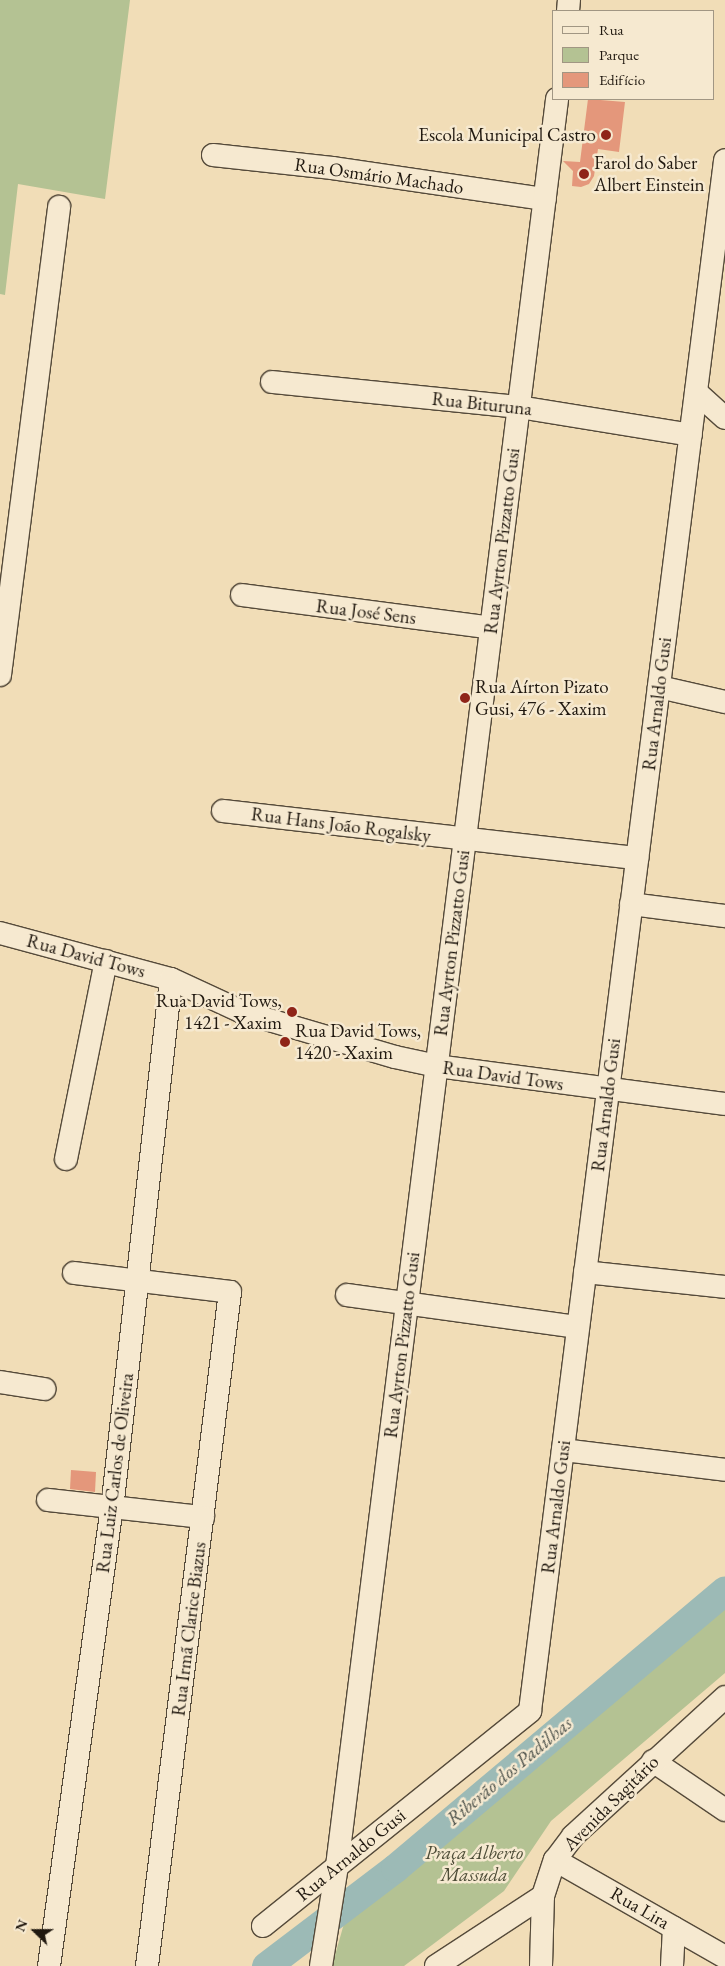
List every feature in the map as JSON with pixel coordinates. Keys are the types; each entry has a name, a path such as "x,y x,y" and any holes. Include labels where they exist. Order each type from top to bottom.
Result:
{"street":[{"name":"Rua Ayrton Pizzatto Gusi","path":"321,1966 327,1940 336,1871 557,100"},
{"name":"Rua Osmário Machado","path":"213,155 332,168 545,198"},
{"name":"Rua Arnaldo Gusi","path":"263,1926 336,1871 530,1711 725,160"},
{"path":"0,675 59,207"},
{"name":"Rua Bituruna","path":"272,382 519,408 690,435"},
{"path":"696,392 725,418"},
{"name":"Rua José Sens","path":"242,595 491,628"},
{"path":"659,687 725,702"},
{"name":"Rua Hans João Rogalsky","path":"223,811 637,858"},
{"path":"632,904 725,916"},
{"name":"Rua David Tows","path":"0,933 171,979 242,1012 354,1046 436,1066 608,1091 725,1104"},
{"path":"66,1159 106,961"},
{"name":"Rua Luiz Carlos de Oliveira","path":"49,1966 112,1509 171,979"},
{"path":"585,1272 725,1287"},
{"path":"74,1274 138,1282"},
{"name":"Rua Irmã Clarice Biazus","path":"138,1282 230,1292 147,1966"},
{"path":"347,1295 578,1328"},
{"path":"0,1382 44,1388"},
{"path":"563,1450 725,1470"},
{"path":"48,1500 112,1509 203,1517"},
{"name":"Avenida Sagitário","path":"542,1966 543,1896 555,1860 573,1836 725,1697"},
{"path":"653,1761 725,1810"},
{"name":"Rua Lira","path":"555,1860 725,1957"},
{"path":"436,1966 543,1896"},
{"path":"672,1966 674,1928"}],"green space":[{"path":"0,0 130,0 105,199 18,184 5,295 0,294"},
{"name":"Praça Alberto Massuda","path":"725,1600 725,1673 551,1821 504,1891 404,1966 332,1966 345,1920 355,1909"}],"building":[{"path":"588,100 625,102 619,152 598,149 594,176 589,184 581,187 572,186 573,171 563,161 580,162"},
{"path":"71,1470 96,1472 95,1492 70,1489"}],"waterway":[{"name":"Riberão dos Padilhas","path":"266,1966 395,1868 725,1590"}],"place":[{"name":"Escola Municipal Castro","path":"606,135"},
{"name":"Farol do Saber Albert Einstein","path":"584,174"},
{"name":"Rua Aírton Pizato Gusi, 476 - Xaxim","path":"465,698"},
{"name":"Rua David Tows, 1421 - Xaxim","path":"292,1012"},
{"name":"Rua David Tows, 1420 - Xaxim","path":"285,1042"}]}
